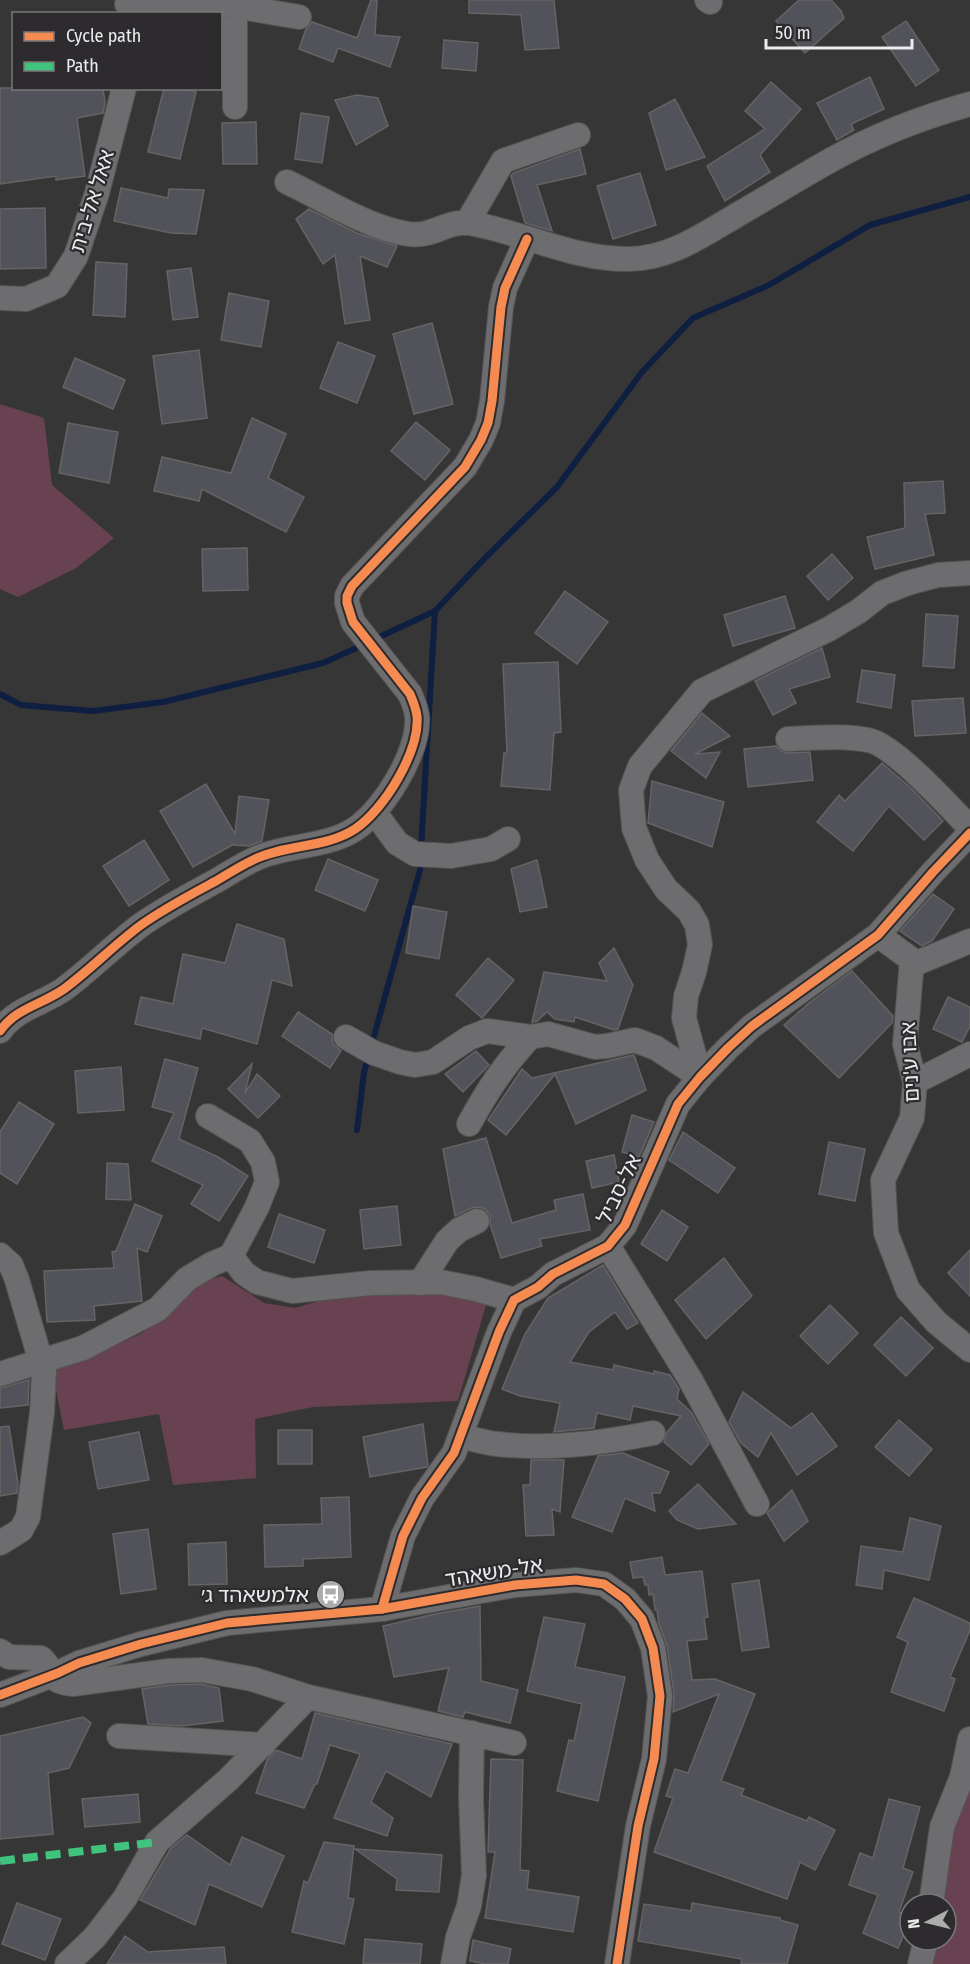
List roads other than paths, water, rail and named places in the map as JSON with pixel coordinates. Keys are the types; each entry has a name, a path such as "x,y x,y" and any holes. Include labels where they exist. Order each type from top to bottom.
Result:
{"street":[{"path":"128,6 235,6 299,17"},
{"path":"235,6 235,107"},
{"name":"אאל אל-בית","path":"0,298 26,299 57,286 76,256 97,193 123,90"},
{"path":"287,182 365,220 407,234 425,234 453,223 467,223 505,231 543,245 600,257 627,260 651,258 670,252 716,228 861,144 970,104"},
{"path":"467,223 503,161 578,135"},
{"path":"0,1031 23,1009 61,991 142,925 181,900 257,858 341,836 355,829 374,812 393,787 405,765 417,717 410,694 353,622 347,596 352,586 465,467 477,448 488,423 492,401 501,307 505,288 527,239"},
{"path":"700,1077 684,1018 686,996 700,945 697,925 689,911 666,889 647,861 634,828 631,790 640,766 702,691 828,629 859,611 882,593 938,575 970,573"},
{"path":"788,739 831,737 870,740 885,748 921,778 970,828"},
{"path":"381,821 397,843 414,854 451,856 491,849 508,839"},
{"name":"אל-סביל","path":"514,1300 538,1287 553,1274 608,1246 625,1225 678,1104 700,1077 753,1026 878,935 970,833"},
{"path":"878,935 912,960 912,965 970,941"},
{"name":"אבו ע'נים","path":"912,965 905,1044 915,1082 912,1118 883,1180 886,1233 908,1290 936,1322 970,1350"},
{"path":"346,1037 374,1053 415,1065 433,1062 479,1033 487,1031 530,1037 548,1034 595,1047 635,1040 656,1048 700,1077"},
{"path":"469,1124 487,1090 505,1064 530,1037"},
{"path":"915,1082 970,1054"},
{"path":"0,1374 83,1348 158,1309 187,1279 231,1256 257,1207 267,1182 263,1161 250,1141 208,1116"},
{"path":"420,1283 447,1241 459,1230 477,1221"},
{"path":"608,1246 690,1379 757,1504"},
{"path":"0,1255 11,1265 44,1372 42,1413 28,1517 21,1530 0,1542"},
{"path":"231,1256 244,1273 257,1282 292,1291 371,1284 440,1282 514,1300 499,1332 454,1453 422,1498 403,1536 382,1609"},
{"path":"461,1436 495,1444 547,1447 609,1442 653,1433"},
{"name":"אל-משאהד","path":"0,1695 79,1663 141,1644 227,1623 382,1609 514,1585 576,1580 604,1584 625,1599 642,1619 652,1648 660,1696 654,1759 639,1826 617,1964"},
{"path":"0,1651 9,1658 41,1658 56,1681 60,1683 73,1684 169,1671 202,1670 252,1679 308,1697 514,1743"},
{"path":"67,1964 95,1937 119,1906 157,1842 223,1785 308,1697"},
{"path":"453,1964 458,1936 469,1905 474,1875 471,1798 472,1733"},
{"path":"119,1736 263,1745"},
{"path":"933,1892 942,1827 962,1777 970,1739"}],"waterway":[{"path":"375,639 435,611 557,487 642,372 693,318 769,285 870,225 970,197"},
{"path":"421,849 435,611"},
{"path":"0,694 21,705 93,711 163,702 323,663 363,645"},
{"path":"371,1047 420,870 420,859"},
{"path":"357,1130 364,1072 369,1056"}],"place":[{"name":"אלמשאהד ג׳","path":"330,1595"}]}
